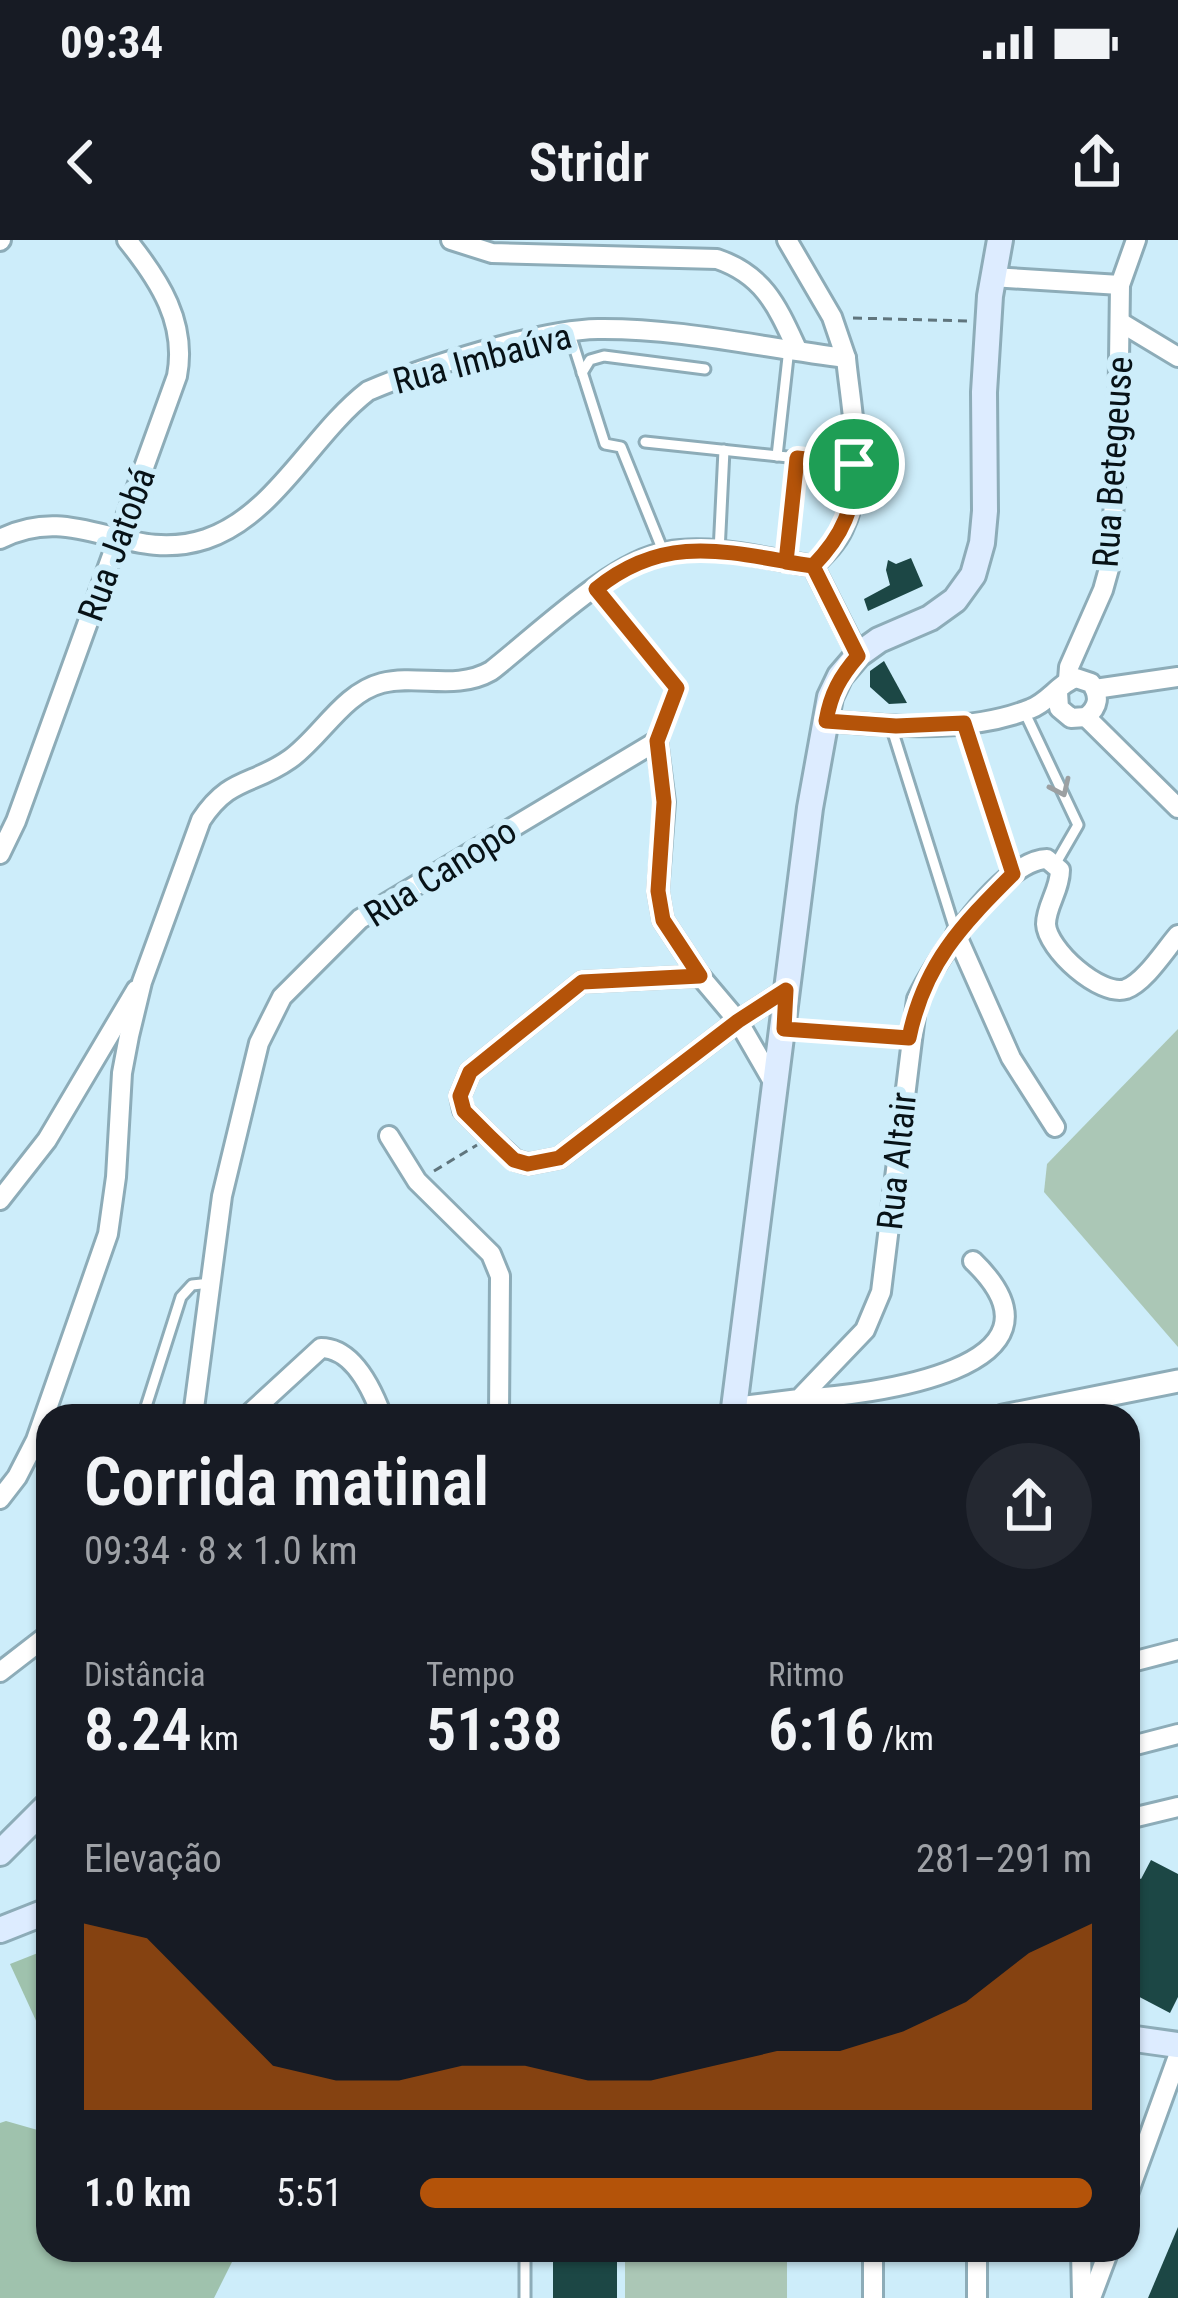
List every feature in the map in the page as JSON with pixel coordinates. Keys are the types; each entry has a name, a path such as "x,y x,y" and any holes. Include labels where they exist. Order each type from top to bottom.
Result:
{"main road":[{"path":"734,1404 786,990 830,697 858,656 879,640 930,618 955,600 973,575 985,511 984,392 992,277 1000,240"},
{"path":"0,1853 36,1817"},
{"path":"0,1930 36,1916"},
{"path":"1140,2040 1178,2045"}],"street":[{"name":"Rua Jatobá","path":"0,854 178,376 182,353 172,307 127,240"},
{"path":"452,240 492,253 717,259 741,267 762,283 793,349"},
{"path":"788,240 832,317 846,358 854,464 852,504 835,543 813,566"},
{"name":"Rua Betegeuse","path":"1063,686 1110,565 1120,285 1136,240"},
{"path":"992,277 1120,285"},
{"path":"1120,322 1178,357"},
{"name":"Rua Imbaúva","path":"0,539 28,526 57,524 82,526 117,541 160,546 202,540 233,527 264,501 345,409 368,391 569,331 603,329 846,358"},
{"path":"49,1404 108,1234 122,1073 142,982 201,820 216,797 288,761 368,688 401,681 479,678 637,560 664,552 719,552 813,566"},
{"path":"813,566 858,656"},
{"path":"1095,689 1178,677"},
{"path":"1027,710 1063,686 1084,679 1095,689 1096,705 1086,716 1064,714 1059,708 1063,686"},
{"path":"826,721 891,726 964,723 1027,710 1064,714"},
{"path":"1086,716 1178,808"},
{"path":"657,741 664,802 658,891 663,920 700,976 738,1021 775,1085"},
{"name":"Rua Canopo","path":"195,1404 222,1196 259,1043 282,997 360,919 657,741"},
{"path":"1013,874 1036,860 1056,863 1059,890 1046,918 1051,944 1092,982 1113,990 1132,986 1178,935"},
{"name":"Rua Altair","path":"799,1400 865,1330 881,1292 917,999 956,934 1013,874"},
{"path":"956,934 1011,1058 1055,1126"},
{"path":"700,976 582,982 470,1072 462,1083 464,1111 514,1160 528,1164 559,1158 738,1021 786,990"},
{"path":"0,1200 47,1140 142,982"},
{"path":"389,1136 417,1181 491,1254 500,1276 500,1404"},
{"path":"777,1404 871,1392 970,1364 1000,1334 1004,1306 992,1279 973,1261"},
{"path":"260,1404 321,1348 344,1354 377,1404"},
{"path":"1095,1404 1178,1381"},
{"path":"0,1499 36,1440"},
{"path":"0,1672 36,1644"},
{"path":"1140,1660 1178,1650"},
{"path":"1140,1744 1178,1734"},
{"path":"1140,1816 1178,1807"},
{"path":"1140,2161 1178,2056"},
{"path":"873,2262 873,2298"},
{"path":"977,2262 977,2298"},
{"path":"1082,2262 1086,2298"},
{"path":"1086,2298 1103,2262"}],"lane":[{"path":"569,331 605,444 621,448 664,552"},
{"path":"777,456 793,349"},
{"path":"582,373 590,360 604,356 704,370"},
{"path":"645,442 854,464"},
{"path":"719,552 724,450"},
{"path":"786,562 797,458"},
{"path":"1027,710 1078,825 1056,863"},
{"path":"964,723 1013,874"},
{"path":"891,726 956,934"},
{"path":"147,1404 181,1297 192,1285 211,1283"},
{"path":"525,2262 525,2298"}],"path":[{"path":"848,317 968,321"},
{"path":"596,589 677,688 657,741"},
{"path":"784,1029 909,1038"},
{"path":"417,1181 490,1137"}],"green space":[{"path":"1178,1029 1178,1347 1044,1192 1047,1164"},
{"path":"36,1954 36,2021 10,1964"},
{"path":"0,2123 36,2130 36,2262 232,2262 214,2298 0,2298"},
{"path":"625,2262 787,2262 787,2298 625,2298"}],"building":[{"path":"911,558 923,586 868,611 864,599 890,585 888,560 896,564"},
{"path":"884,661 907,703 889,704 870,687 870,671"},
{"path":"1151,1860 1178,1874 1178,1997 1170,2013 1140,1997 1141,1879"},
{"path":"1178,2227 1178,2298 1148,2298"},
{"path":"553,2262 617,2262 617,2298 553,2298"}],"route":[{"path":"854,464 797,458 786,562 813,566 858,656 840,676 826,721 896,726 964,723 1013,874 964,924 931,970 917,999 909,1038 784,1029 786,990 738,1021 559,1158 528,1164 514,1160 464,1111 462,1083 470,1072 582,982 700,976 663,920 658,891 664,802 657,741 677,688 596,589 637,560 692,549 813,566 845,526 852,504 854,464"}]}
